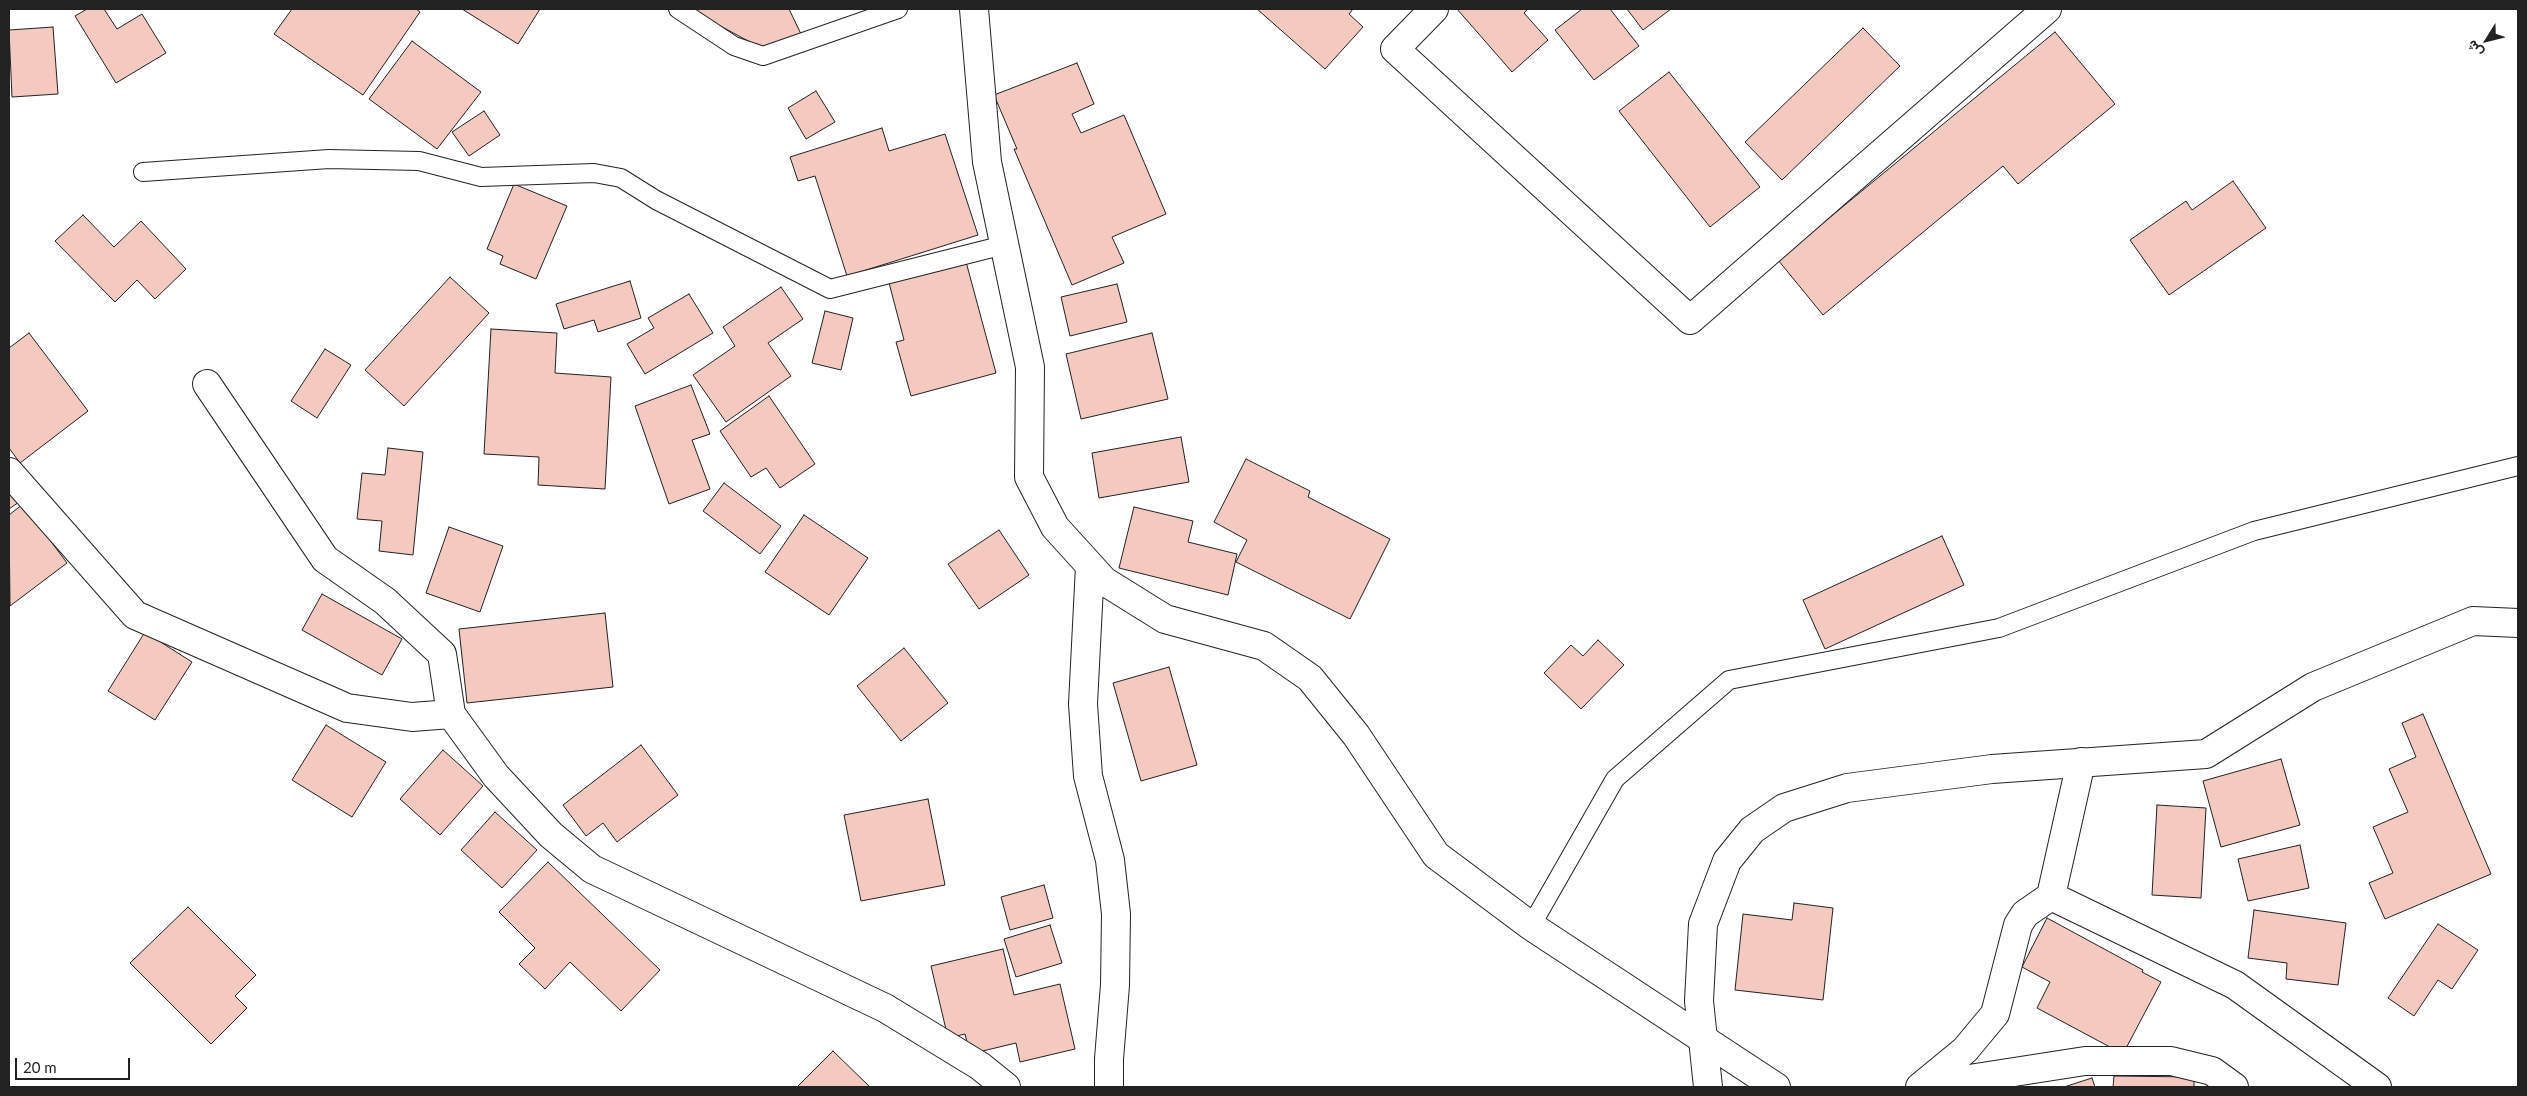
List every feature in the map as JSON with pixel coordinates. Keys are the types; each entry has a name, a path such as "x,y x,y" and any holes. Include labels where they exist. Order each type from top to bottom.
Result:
{"street":[{"path":"974,9 987,162 1030,367 1029,477 1055,528 1104,581 1166,619 1264,646 1310,678 1356,735 1436,855 1531,926 1776,1087"},
{"path":"1434,9 1395,49 1690,320 2047,9"},
{"path":"207,384 325,559 385,601 442,654 451,714 496,776 551,834 592,869 885,1008 980,1066 1006,1087"},
{"path":"9,472 135,614 347,708 412,717 451,714"},
{"path":"1090,566 1083,704 1088,776 1110,860 1116,914 1115,985 1109,1059 1109,1087"},
{"path":"1708,1087 1699,1001 1703,924 1726,861 1752,830 1784,808 1847,788 1992,769 2206,754 2321,683 2473,621 2518,624"},
{"path":"1922,1087 1965,1050 1995,1014 2018,925 2025,914 2051,896 2081,762"},
{"path":"2051,896 2235,985 2377,1087"},
{"path":"1922,1087 2085,1061 2171,1061 2212,1071 2234,1087"}],"lane":[{"path":"678,9 734,46 763,56 898,9"},
{"path":"143,172 329,159 419,161 480,177 594,173 612,176 621,178 656,200 830,289 1004,246"},
{"path":"1531,926 1615,779 1729,680 1999,628 2254,531 2518,466"}],"building":[{"path":"87,9 104,9 117,29 142,14 166,53 116,83 75,16"},
{"path":"292,9 416,9 420,12 363,95 274,34"},
{"path":"462,9 540,9 518,44"},
{"path":"689,9 789,9 801,34 763,49"},
{"path":"1257,9 1353,9 1349,14 1363,27 1325,69"},
{"path":"1457,9 1528,9 1524,13 1548,40 1512,72"},
{"path":"1582,9 1610,9 1639,46 1594,80 1555,30"},
{"path":"1627,9 1671,9 1643,30"},
{"path":"53,27 58,94 12,97 9,30"},
{"path":"1863,28 1900,66 1782,180 1745,142"},
{"path":"2055,32 2115,104 2018,184 2003,166 1823,315 1778,260"},
{"path":"412,41 481,92 437,149 369,99"},
{"path":"1077,63 1094,104 1072,114 1081,133 1124,115 1166,214 1112,237 1124,263 1072,285 1014,149 1017,149 994,95"},
{"path":"1669,72 1760,187 1710,227 1619,111"},
{"path":"816,91 835,122 806,139 788,108"},
{"path":"484,111 500,135 469,156 452,132"},
{"path":"882,128 889,151 945,134 978,235 847,276 815,176 798,181 790,157"},
{"path":"2233,181 2266,228 2169,295 2130,240 2186,201 2192,210"},
{"path":"514,184 567,206 536,279 500,264 503,256 487,249"},
{"path":"83,215 114,247 141,221 186,269 155,299 137,280 115,302 55,241"},
{"path":"965,258 996,373 911,396 896,342 904,340 888,279"},
{"path":"450,277 489,313 404,406 365,370"},
{"path":"630,281 641,318 598,332 594,320 564,329 556,304"},
{"path":"1117,284 1127,322 1070,336 1061,297"},
{"path":"781,287 803,319 768,343 791,376 726,422 693,375 735,346 723,327"},
{"path":"689,294 713,333 645,374 627,344 654,328 648,318"},
{"path":"825,311 853,318 841,370 812,363"},
{"path":"491,329 557,333 555,373 611,377 605,489 538,485 539,457 484,454"},
{"path":"29,333 88,411 20,463 9,448 9,348"},
{"path":"1152,333 1168,399 1081,419 1066,354"},
{"path":"325,349 351,365 317,418 291,401"},
{"path":"691,385 710,434 692,440 710,489 669,504 635,406"},
{"path":"769,396 815,464 780,488 766,468 751,477 720,431"},
{"path":"1181,437 1189,482 1099,498 1092,453"},
{"path":"388,448 423,452 413,555 379,551 382,521 357,519 362,473 385,475"},
{"path":"1246,459 1310,491 1308,497 1390,539 1350,619 1236,562 1247,540 1214,522"},
{"path":"724,483 781,526 760,554 703,511"},
{"path":"9,487 19,502 9,509"},
{"path":"23,504 67,563 10,606 9,515"},
{"path":"1134,507 1193,521 1188,542 1237,554 1228,595 1119,568"},
{"path":"804,515 868,558 829,615 765,572"},
{"path":"449,527 503,546 480,612 426,593"},
{"path":"999,530 1029,575 979,609 948,564"},
{"path":"1942,536 1964,585 1825,649 1803,600"},
{"path":"322,594 402,639 382,675 302,630"},
{"path":"605,613 613,687 467,703 459,629"},
{"path":"145,632 192,662 155,720 108,691"},
{"path":"1598,640 1624,665 1581,709 1544,673 1571,645 1583,656"},
{"path":"904,648 948,703 901,741 857,686"},
{"path":"1169,667 1197,765 1141,781 1113,683"},
{"path":"2423,714 2491,874 2385,919 2369,883 2393,873 2373,827 2408,812 2389,769 2416,757 2402,723"},
{"path":"326,725 386,762 352,817 292,780"},
{"path":"641,745 678,795 617,842 603,823 586,836 563,805"},
{"path":"443,750 483,786 440,835 400,799"},
{"path":"2281,759 2300,825 2221,847 2203,781"},
{"path":"928,799 945,885 861,901 844,815"},
{"path":"2157,805 2206,808 2201,898 2152,895"},
{"path":"495,812 537,850 502,888 461,850"},
{"path":"2300,845 2309,888 2248,901 2238,859"},
{"path":"548,862 660,970 621,1011 570,962 545,989 519,964 535,948 499,912"},
{"path":"1044,885 1053,918 1010,930 1001,897"},
{"path":"1794,903 1833,908 1823,1000 1735,990 1743,914 1792,920"},
{"path":"188,907 256,975 235,996 247,1008 211,1044 130,963"},
{"path":"2254,910 2346,923 2338,985 2286,979 2287,963 2248,958"},
{"path":"2047,918 2143,970 2142,972 2161,982 2123,1054 2037,1008 2050,982 2022,967"},
{"path":"2438,924 2478,950 2452,989 2438,980 2414,1016 2388,998"},
{"path":"1050,925 1062,963 1016,977 1004,939"},
{"path":"1003,949 1014,995 1060,984 1075,1049 1020,1062 1016,1043 970,1054 965,1034 948,1038 931,966"},
{"path":"833,1051 870,1087 798,1086"},
{"path":"2114,1076 2194,1077 2194,1087 2113,1087"},
{"path":"2092,1078 2095,1087 2064,1087"}]}
